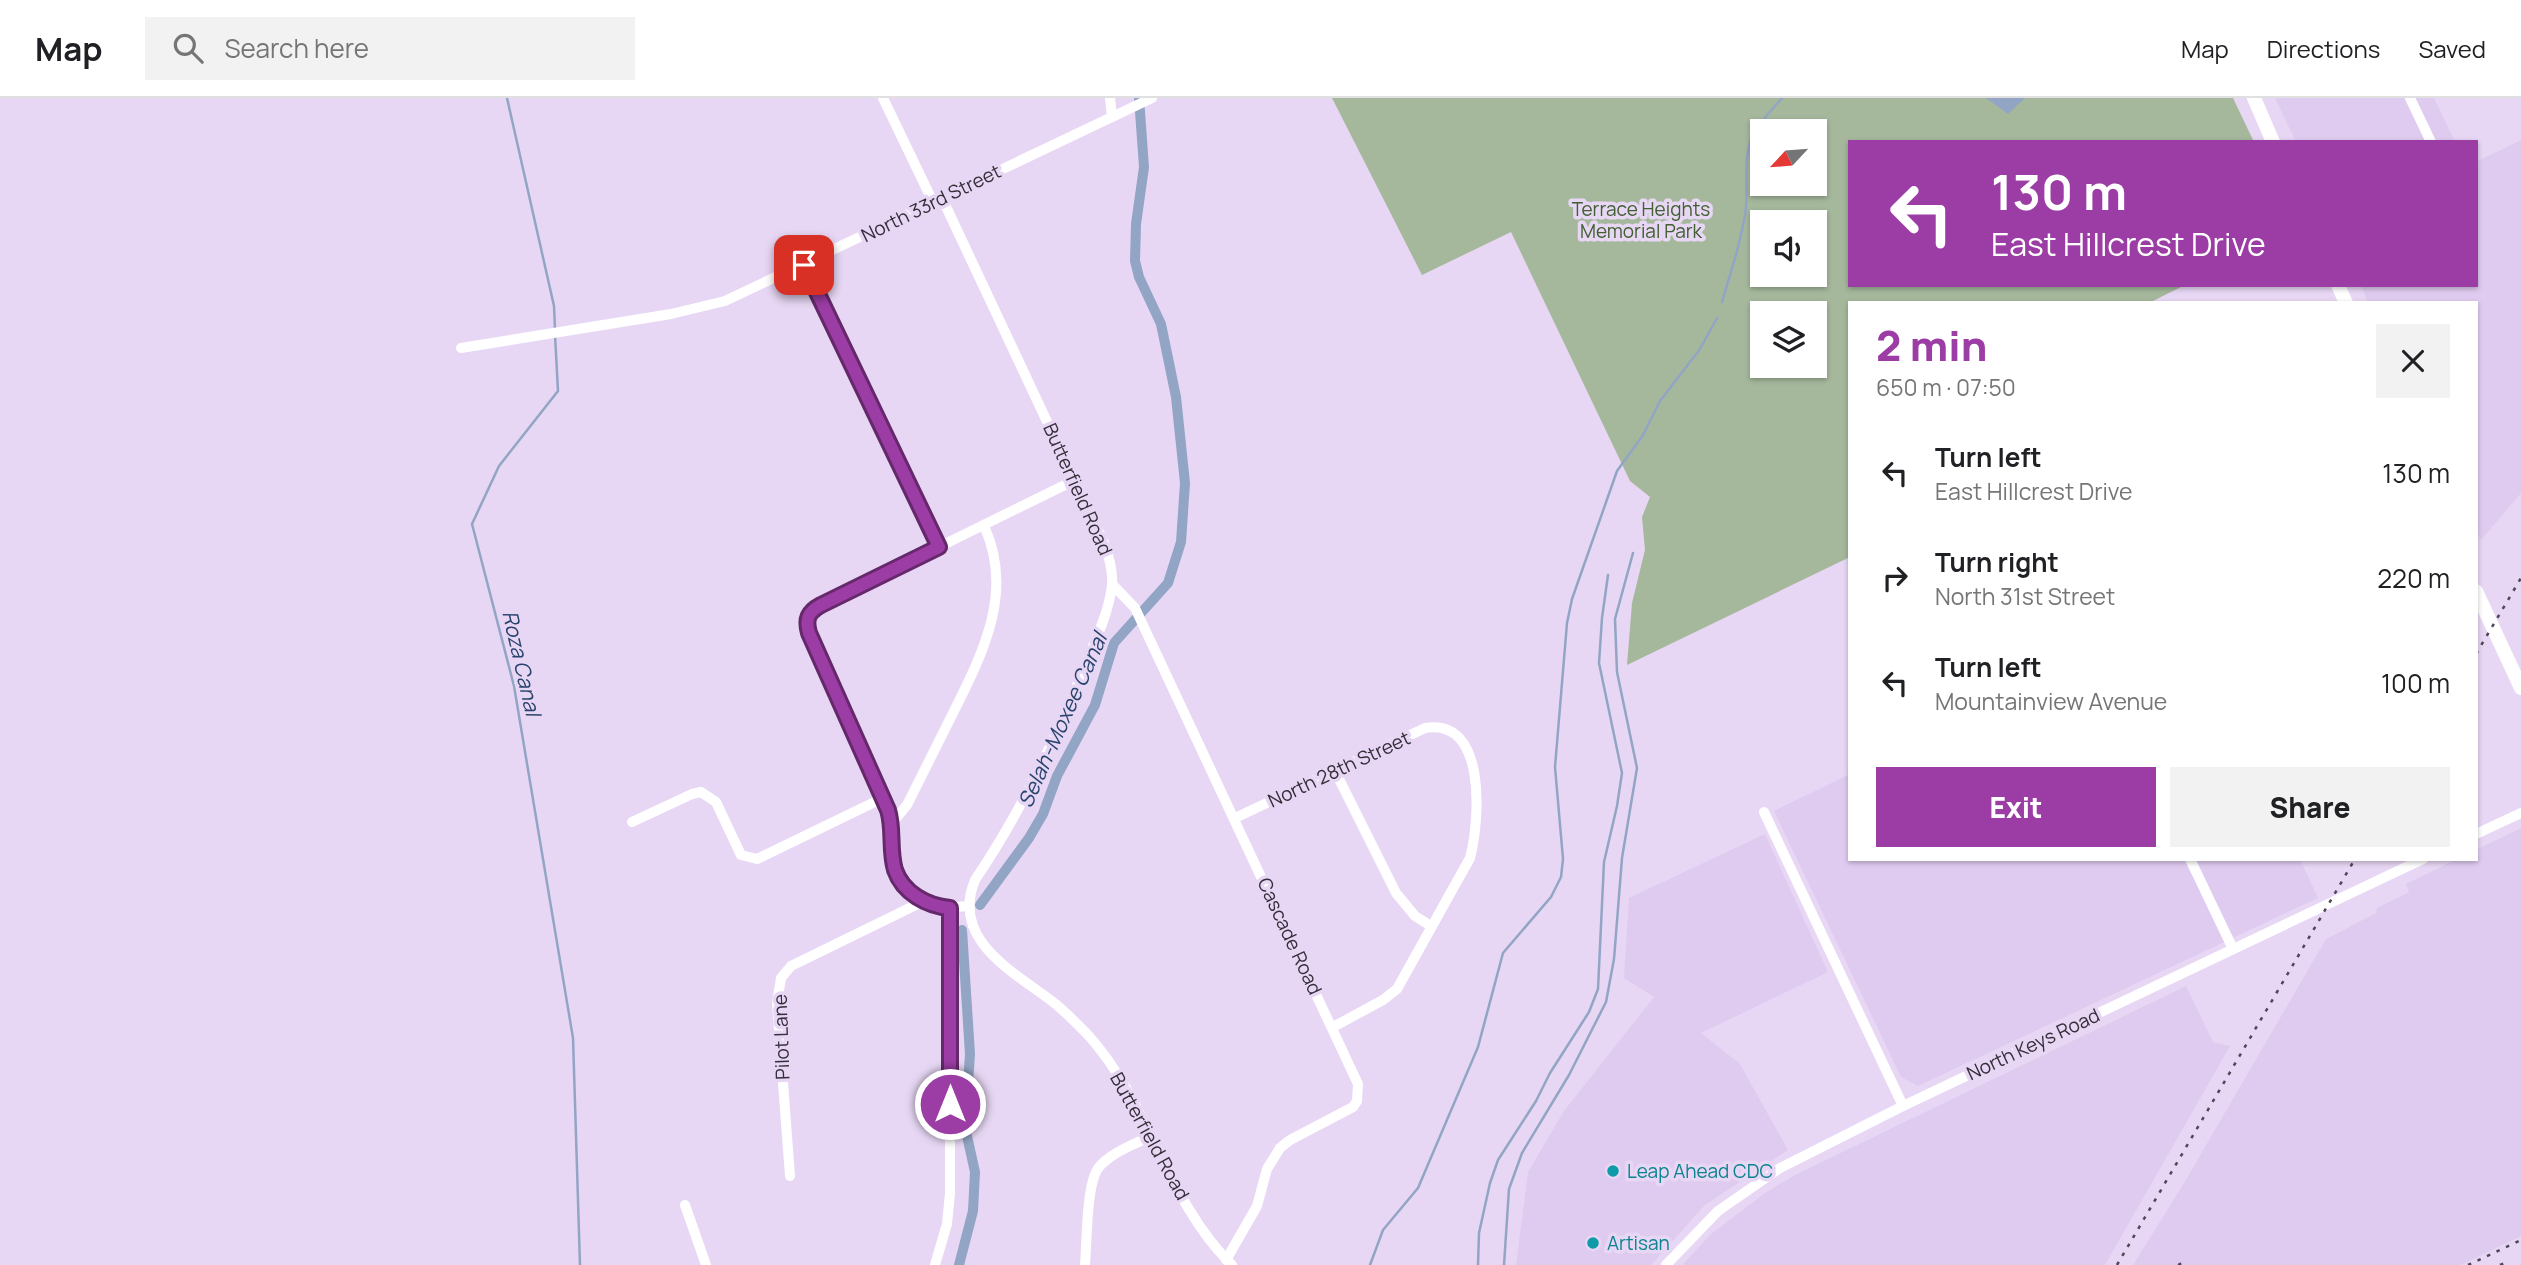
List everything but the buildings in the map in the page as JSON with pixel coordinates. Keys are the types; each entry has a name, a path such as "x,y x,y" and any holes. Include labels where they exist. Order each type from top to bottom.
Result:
{"main road":[{"path":"2254,98 2272,140"},
{"path":"2478,595 2521,688"}],"street":[{"name":"Butterfield Road","path":"883,98 937,200 1076,480 1110,558 1112,584 1102,624 1070,703 1022,806 970,892 968,906 975,932 991,954 1065,1013 1105,1056 1134,1101 1194,1217 1229,1262"},
{"path":"1110,98 1112,117"},
{"path":"2410,98 2430,140"},
{"name":"North 33rd Street","path":"461,348 671,314 725,301 1149,99"},
{"path":"804,265 939,547"},
{"path":"968,906 938,907 924,901 903,884 895,870 892,823 809,633 808,615 821,605 1076,480"},
{"path":"892,823 907,805 974,671 994,616 996,571 994,555 984,526"},
{"name":"Cascade Road","path":"1112,584 1135,608 1143,623 1356,1077 1357,1101 1353,1107 1280,1148 1267,1169 1257,1206 1229,1262"},
{"name":"North 28th Street","path":"1235,818 1425,728 1445,728 1457,734 1465,745 1474,776 1477,815 1475,837 1470,858 1432,926"},
{"path":"1333,1027 1397,989 1432,926 1415,916 1396,893 1335,771"},
{"path":"632,822 701,792 716,802 741,855 757,859 883,798"},
{"path":"1764,812 1903,1106"},
{"path":"2478,833 2521,813"},
{"path":"2191,861 2233,949"},
{"name":"North Keys Road","path":"1666,1265 1718,1212 1780,1168 1903,1106 2419,861"},
{"name":"Pilot Lane","path":"790,1176 777,1003 781,978 791,966 924,901"},
{"path":"935,1265 947,1224 950,1193 950,908"},
{"path":"1084,1265 1090,1191 1095,1173 1110,1158 1151,1136"},
{"path":"685,1205 706,1265"}],"shaded area":[{"path":"2275,98 2434,98 2454,140 2295,140"},
{"path":"2521,140 2521,493 2481,540 2478,535 2478,301 2367,301 2362,287 2478,287 2478,161"},
{"path":"1848,775 1848,861 2301,861 2318,898 1918,1086 1901,1077 1774,811"},
{"path":"2521,828 2521,1236 2461,1265 2133,1265 2184,1183 2326,939 2409,892 2406,884 2453,861 2478,861 2478,849"},
{"path":"1765,834 1828,972 1701,1033 1740,1064 1788,1150 1705,1205 1651,1265 1516,1265 1528,1172 1564,1111 1654,997 1624,978 1629,898"},
{"path":"2186,986 2213,1042 2230,1046 2105,1265 1682,1265 1711,1234 1765,1193 1797,1174"}],"green space":[{"name":"Terrace Heights Memorial Park","path":"1332,98 2233,98 2253,140 1848,140 1848,287 2181,287 2153,301 1848,301 1848,558 1627,665 1632,603 1645,550 1642,517 1650,497 1630,481 1511,232 1422,275"}],"water":[{"path":"1986,98 2025,98 2008,114"}],"waterway":[{"name":"Roza Canal","path":"507,98 554,306 555,329"},
{"name":"Selah-Moxee Canal","path":"980,905 1029,838 1043,814 1057,776 1095,705 1114,643 1168,583 1181,542 1185,483 1176,397 1161,324 1139,277 1135,261 1136,224 1144,167 1139,98"},
{"path":"1722,302 1744,219 1749,145 1758,126 1782,98"},
{"path":"1370,1265 1383,1230 1418,1188 1478,1047 1503,953 1551,897 1561,877 1563,859 1555,767 1567,623 1572,599 1617,471 1643,435 1660,401 1700,349 1717,318"},
{"name":"Roza Canal","path":"555,335 558,391 499,466 472,524 514,686 573,1038 580,1265"},
{"path":"1504,1265 1509,1189 1522,1153 1569,1075 1606,1002 1614,959 1622,858 1637,768 1617,672 1615,619 1633,553"},
{"path":"1478,1265 1479,1233 1498,1160 1589,1012 1598,989 1604,862 1622,773 1599,663 1608,575"},
{"name":"Selah-Moxee Canal","path":"959,1265 973,1211 975,1172 965,1127 970,1054 962,930"}],"railway":[{"path":"2478,651 2521,578"},
{"path":"2117,1265 2354,861"},
{"path":"2468,1265 2521,1240"},
{"path":"2178,1265 2186,1261"},
{"path":"2500,1265 2508,1262"}],"place":[{"name":"Leap Ahead CDC","path":"1613,1171"},
{"name":"Artisan","path":"1593,1243"}],"route":[{"path":"804,265 939,547 814,608 808,615 807,626 888,810 892,823 895,870 912,894 931,905 950,908 950,1104"}]}
